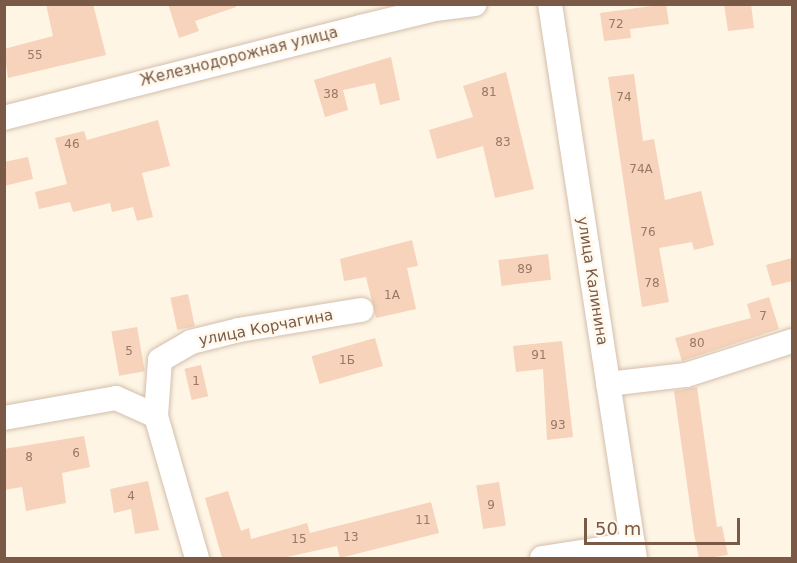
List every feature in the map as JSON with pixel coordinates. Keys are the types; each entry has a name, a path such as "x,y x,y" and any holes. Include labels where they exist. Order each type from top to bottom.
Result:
{"street":[{"name":"Железнодорожная улица","path":"4,118 435,9 475,4"},
{"name":"улица Калинина","path":"550,4 634,551"},
{"name":"улица Корчагина","path":"197,558 156,416 160,360 191,342 239,330 361,310"},
{"path":"608,384 686,375 792,341"},
{"path":"4,418 116,398 156,416"},
{"path":"542,558 634,551"}],"building":[{"path":"46,4 93,4 106,55 8,78 4,49 53,36"},
{"path":"168,4 235,4 236,7 195,21 199,31 179,38"},
{"path":"666,4 669,24 630,29 631,38 604,41 600,13"},
{"path":"724,4 751,4 754,28 728,31"},
{"path":"391,57 400,100 380,105 375,83 343,90 348,110 325,117 314,80"},
{"path":"506,72 534,189 495,198 483,146 437,159 429,130 473,117 463,86"},
{"path":"634,74 643,141 654,139 665,200 701,191 714,245 694,250 692,242 659,248 669,302 642,307 608,77"},
{"path":"158,120 170,166 142,173 153,217 137,221 133,207 112,212 110,203 73,212 70,202 39,209 35,192 67,184 55,138 84,131 87,140"},
{"path":"28,157 33,179 4,186 4,162"},
{"path":"412,240 418,266 407,268 416,309 376,318 366,277 344,281 340,259"},
{"path":"548,254 551,280 502,286 498,260"},
{"path":"792,258 792,281 772,286 766,265"},
{"path":"188,294 195,326 177,330 170,298"},
{"path":"769,297 779,329 682,361 675,338 751,318 747,304"},
{"path":"137,327 145,371 119,376 111,332"},
{"path":"375,338 383,366 320,384 312,356"},
{"path":"562,341 573,437 547,440 543,369 516,372 513,346"},
{"path":"201,365 208,396 192,400 184,369"},
{"path":"697,387 717,527 722,526 728,555 707,558 699,558 694,534 674,391"},
{"path":"84,436 90,467 62,473 66,503 26,511 22,487 4,490 4,449"},
{"path":"148,481 159,530 135,534 131,509 114,513 110,489"},
{"path":"499,482 506,525 483,529 476,486"},
{"path":"228,491 241,531 249,528 251,539 307,523 310,533 431,502 439,533 340,558 337,546 282,558 222,558 205,498"}]}
